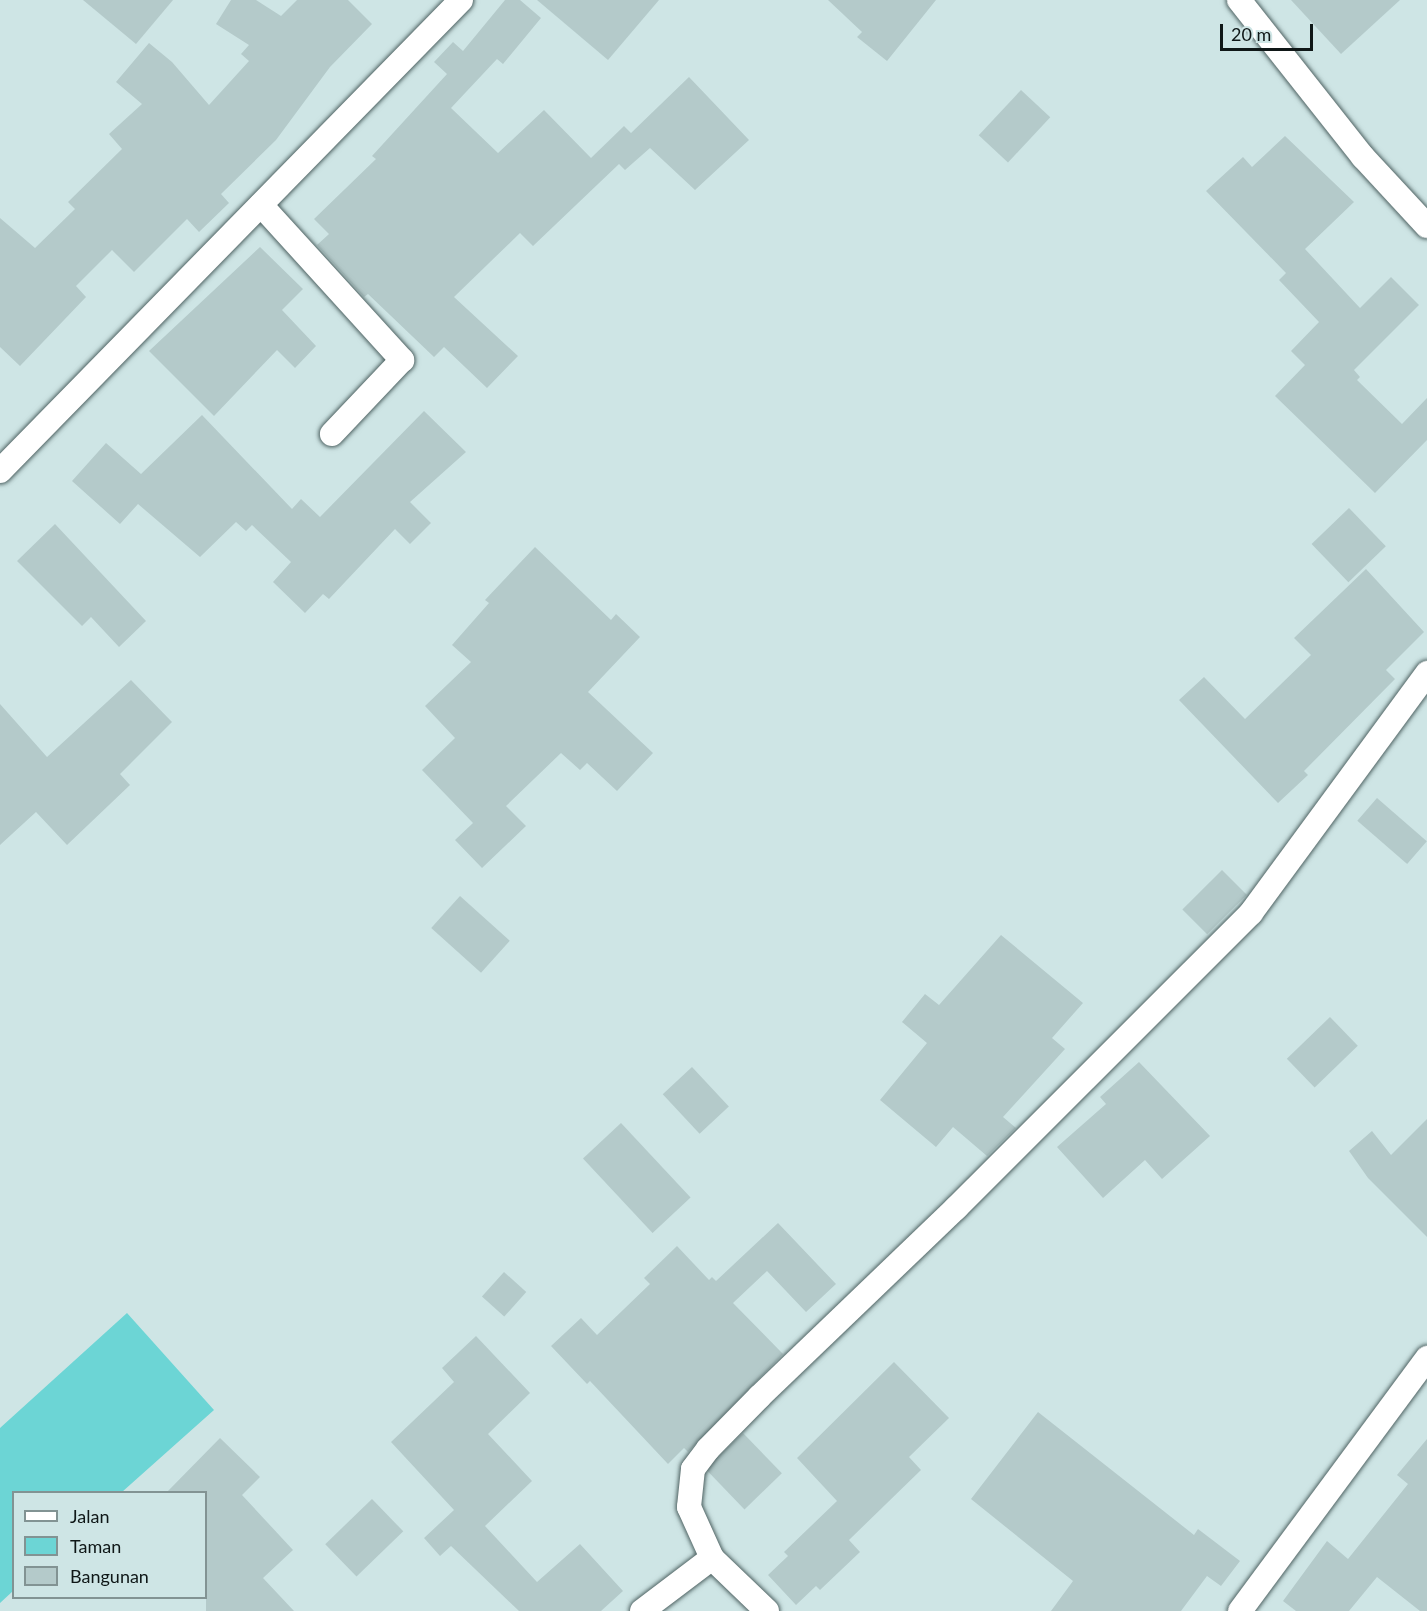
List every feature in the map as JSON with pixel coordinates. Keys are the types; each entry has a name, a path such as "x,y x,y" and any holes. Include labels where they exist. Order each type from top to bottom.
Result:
{"street":[{"path":"0,471 461,0"},
{"path":"1239,0 1363,157 1427,226"},
{"path":"261,205 402,360 332,434"},
{"path":"767,1611 712,1558 689,1507 693,1469 708,1449 1251,913 1427,673"},
{"path":"1240,1611 1427,1358"},
{"path":"642,1611 712,1558"}],"green space":[{"path":"127,1313 214,1410 123,1491 12,1491 12,1592 0,1603 0,1428"}],"building":[{"path":"83,0 173,0 136,44"},
{"path":"231,0 256,0 281,16 297,0 348,0 372,24 330,67 276,140 221,194 229,203 199,232 187,219 134,272 112,250 76,286 86,297 20,366 0,347 0,218 35,248 75,209 68,202 122,149 109,134 142,104 116,82 149,43 172,62 209,105 249,61 241,54 249,45 216,24"},
{"path":"505,0 520,0 541,18 503,64 497,59 451,108 498,153 544,110 591,158 624,126 631,133 689,77 749,140 695,190 650,148 625,170 619,164 533,246 520,233 454,297 518,356 487,388 444,347 434,357 368,294 364,297 317,245 329,234 314,219 376,159 372,156 447,74 434,62 453,42 463,51"},
{"path":"537,0 659,0 608,60"},
{"path":"828,0 936,0 887,61 857,37 862,32"},
{"path":"1291,0 1400,0 1341,54"},
{"path":"1021,90 1050,117 1008,163 979,135"},
{"path":"1285,136 1354,202 1305,249 1360,308 1391,277 1419,305 1354,370 1360,377 1357,380 1402,424 1427,398 1427,440 1375,493 1275,396 1305,365 1291,351 1319,322 1279,280 1286,273 1206,191 1243,157 1252,167"},
{"path":"260,247 303,289 282,310 316,346 295,368 277,350 214,416 149,351"},
{"path":"424,411 466,452 410,502 431,523 410,544 395,529 329,599 323,594 305,613 273,582 291,562 252,525 246,531 236,522 200,557 138,504 120,524 72,481 106,443 141,474 202,415 292,509 301,499 320,517"},
{"path":"1349,508 1386,546 1348,582 1312,544"},
{"path":"55,524 146,621 119,647 91,617 82,626 17,561"},
{"path":"535,547 611,620 616,614 640,637 588,692 653,753 617,791 587,763 580,770 561,753 506,806 526,826 482,868 455,840 473,823 422,770 455,738 425,706 471,662 452,645 489,603 485,600"},
{"path":"1366,569 1424,632 1386,670 1395,679 1304,771 1308,775 1278,803 1179,700 1204,677 1245,719 1311,655 1294,638"},
{"path":"131,680 172,722 120,774 130,785 67,845 36,812 0,845 0,704 47,757"},
{"path":"1377,798 1427,841 1407,864 1357,821"},
{"path":"1222,870 1247,895 1207,934 1182,910"},
{"path":"460,896 510,941 481,973 431,928"},
{"path":"1001,935 1083,1003 1052,1038 1065,1049 1003,1117 1016,1128 987,1156 953,1127 936,1147 880,1100 927,1043 902,1022 925,994 939,1005"},
{"path":"1330,1017 1358,1046 1315,1087 1287,1059"},
{"path":"1139,1062 1210,1136 1162,1179 1145,1160 1103,1198 1057,1147 1106,1104 1100,1097"},
{"path":"692,1067 729,1106 700,1134 663,1094"},
{"path":"1427,1119 1427,1237 1368,1178 1349,1151 1372,1131 1391,1155"},
{"path":"621,1123 691,1198 653,1233 583,1158"},
{"path":"778,1223 836,1284 806,1312 767,1271 733,1303 783,1354 688,1452 684,1448 668,1464 590,1381 587,1384 551,1346 581,1318 597,1335 650,1284 644,1278 677,1246 709,1280 712,1277 716,1281"},
{"path":"504,1272 526,1292 504,1317 482,1297"},
{"path":"476,1336 530,1393 488,1434 532,1481 485,1526 537,1582 580,1544 623,1591 601,1611 519,1611 451,1546 440,1556 424,1538 454,1510 391,1442 454,1382 442,1368"},
{"path":"894,1362 949,1418 909,1457 921,1470 849,1540 860,1552 820,1590 816,1586 796,1605 768,1575 788,1556 784,1552 837,1501 797,1458"},
{"path":"1038,1412 1194,1535 1198,1529 1240,1561 1221,1586 1207,1576 1181,1611 1051,1611 1073,1581 971,1499"},
{"path":"743,1433 782,1473 744,1509 706,1469"},
{"path":"220,1438 260,1477 242,1495 293,1550 263,1578 294,1611 206,1611 207,1491 168,1491"},
{"path":"1427,1439 1427,1611 1420,1611 1377,1577 1349,1611 1296,1611 1283,1601 1327,1541 1348,1559 1408,1484 1397,1475"},
{"path":"372,1499 403,1531 357,1577 325,1544"}]}
